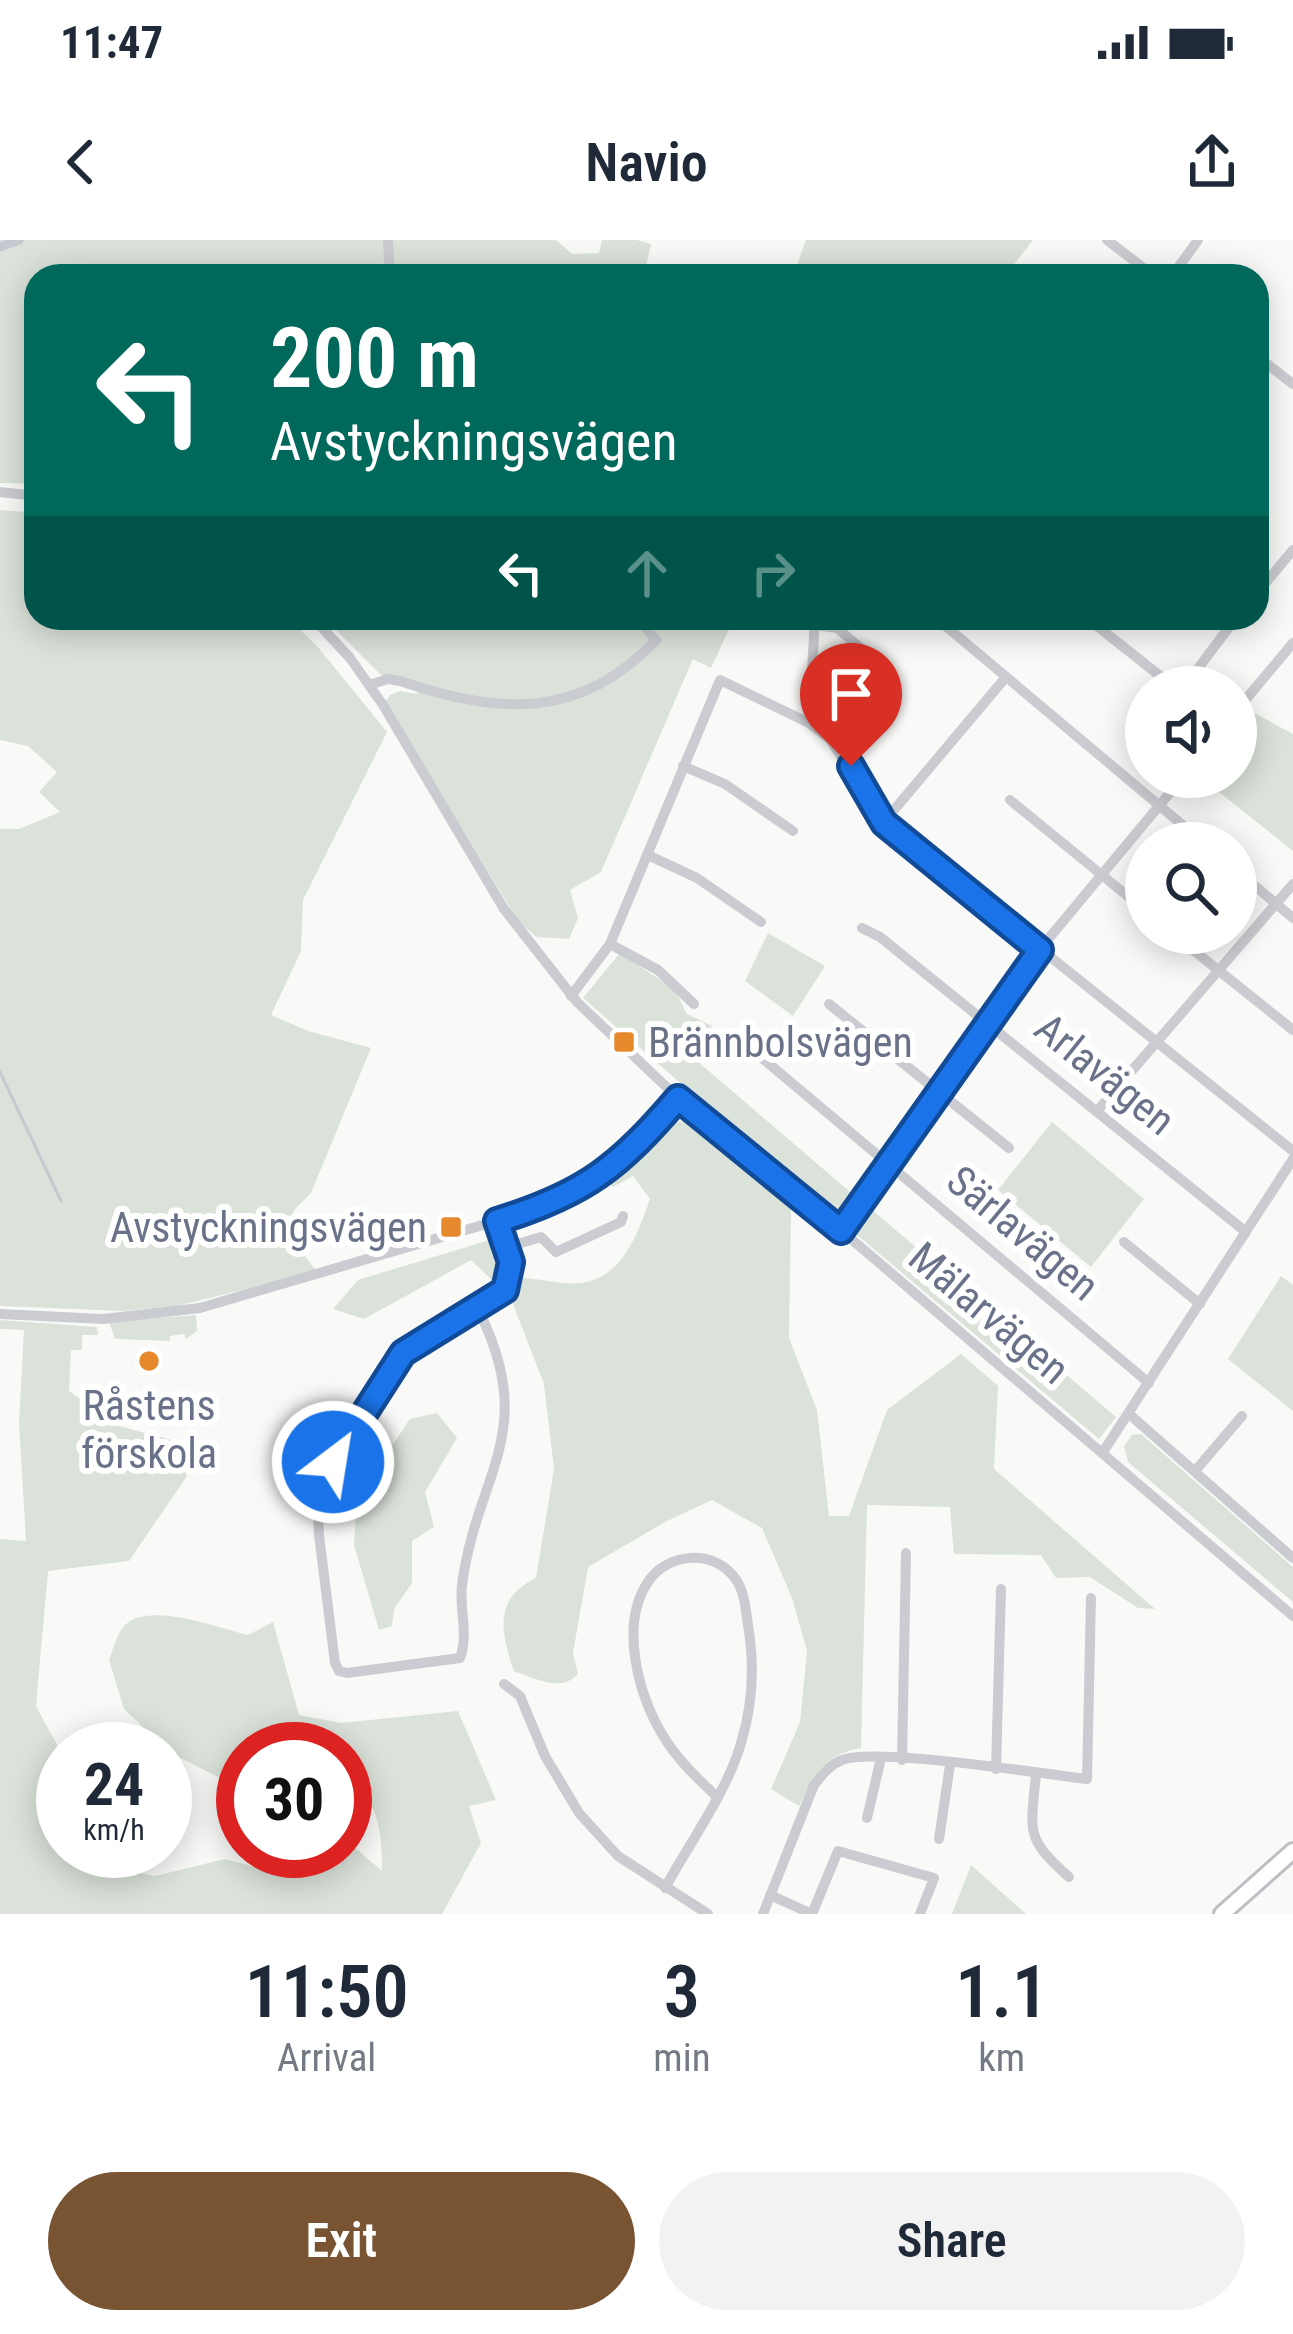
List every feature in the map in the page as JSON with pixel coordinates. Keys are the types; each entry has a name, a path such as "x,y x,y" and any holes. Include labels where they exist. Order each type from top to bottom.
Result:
{"main road":[{"path":"1222,1914 1293,1847"}],"street":[{"path":"1107,240 1138,264"},
{"path":"1269,365 1293,384"},
{"path":"1269,579 1293,550"},
{"name":"Mälarvägen","path":"323,630 369,685 504,909 571,996 678,1098 1103,1452 1293,1618"},
{"path":"369,685 388,679 480,704 544,704 605,683 633,664 656,640 647,630"},
{"path":"809,723 815,630"},
{"path":"839,630 870,656"},
{"path":"950,630 1180,822"},
{"path":"1102,630 1148,666"},
{"path":"1199,666 1226,630"},
{"path":"1257,686 1292,644"},
{"path":"884,823 1006,677"},
{"path":"571,996 610,944 719,680 809,723 839,749 884,823 1293,1155 1103,1452"},
{"path":"683,766 725,784 793,832"},
{"path":"841,1231 1040,950 1166,798"},
{"path":"1010,800 1125,893"},
{"path":"650,856 697,878 761,922"},
{"path":"1098,1110 1293,884"},
{"path":"1257,888 1293,918"},
{"name":"Arlavägen","path":"862,928 988,1020 1246,1232"},
{"path":"610,944 658,970 694,1004"},
{"path":"1196,954 1293,1030"},
{"path":"829,1004 1009,1148"},
{"name":"Särlavägen","path":"743,1042 1150,1383"},
{"path":"0,1314 103,1319 200,1309 550,1205 595,1181 631,1151 678,1098"},
{"path":"507,1247 541,1237 556,1252 600,1234 623,1216"},
{"path":"478,1309 494,1341 505,1420 497,1467 462,1588 465,1646 454,1660 339,1671 319,1534 325,1479 403,1353 505,1290 511,1262 497,1221"},
{"path":"1124,1242 1200,1304"},
{"path":"1130,1414 1293,1558"},
{"path":"1195,1471 1242,1416"},
{"path":"902,1760 906,1553"},
{"path":"665,1888 716,1796 740,1748 752,1700 753,1664 736,1580 708,1558 690,1557 658,1571 644,1587 636,1613 639,1677 664,1737 716,1796"},
{"path":"996,1769 1001,1588"},
{"path":"763,1914 814,1785 826,1769 856,1757 1088,1779 1091,1598"},
{"path":"504,1684 520,1696 545,1756 579,1813 618,1856 708,1914"},
{"path":"867,1818 881,1758"},
{"path":"938,1839 950,1765"},
{"path":"1036,1774 1032,1822 1038,1850 1069,1877"},
{"path":"770,1895 812,1914 838,1851 934,1878 920,1914"}],"shaded area":[{"path":"0,240 556,240 572,254 599,253 602,240 651,244 647,264 24,264 24,484 0,483"},
{"path":"806,240 1033,240 1014,264 798,262"},
{"path":"0,510 24,512 24,630 300,630 387,732 303,900 301,951 271,1015 371,1048 311,1193 294,1210 287,1233 317,1272 176,1306 122,1311 0,1306 0,829 19,829 60,812 39,792 57,772 28,746 0,740"},
{"path":"336,630 728,630 711,668 693,659 601,872 570,890 578,918 569,939 536,937 518,921 385,702 400,691 418,694 410,679 381,675"},
{"path":"1257,714 1293,734 1293,851 1226,798 1257,798"},
{"path":"768,933 825,966 793,1016 745,981"},
{"path":"620,953 675,990 687,1014 712,1026 690,1055 856,1197 846,1211 835,1215 822,1207 583,998"},
{"path":"678,1107 664,1133 674,1122 689,1121 791,1209 789,1338 817,1410 829,1516 849,1516 887,1410 961,1354 998,1386 994,1469 1155,1609 1138,1608 1090,1577 1056,1578 1041,1555 954,1554 950,1507 867,1505 861,1748 829,1761 799,1806 771,1789 800,1722 807,1651 792,1598 762,1528 712,1500 588,1567 573,1653 578,1674 571,1680 547,1682 514,1671 506,1642 507,1606 522,1586 536,1578 554,1469 544,1384 511,1299 524,1278 581,1283 608,1272 627,1252 650,1199 633,1176 613,1187 607,1182 539,1216 537,1211 613,1171"},
{"path":"1052,1122 1144,1199 1091,1267 998,1190"},
{"path":"865,1204 1116,1417 1099,1439 856,1234 855,1220"},
{"path":"496,1238 501,1275 497,1285 471,1260 364,1319 333,1309 358,1280"},
{"path":"1281,1276 1293,1285 1293,1411 1228,1359"},
{"path":"196,1315 197,1331 186,1339 184,1334 170,1336 170,1341 115,1339 109,1322"},
{"path":"0,1320 97,1327 98,1335 82,1335 82,1350 71,1350 69,1391 119,1426 172,1440 187,1476 129,1561 48,1571 36,1706 45,1722 36,1722 36,1878 192,1878 192,1867 216,1861 216,1878 372,1878 372,1862 382,1871 380,1833 372,1808 372,1722 351,1722 458,1711 496,1800 469,1806 481,1843 442,1914 0,1914 0,1539 26,1541 19,1423 24,1330 0,1329"},
{"path":"437,1413 457,1438 425,1492 434,1527 412,1541 412,1583 394,1609 392,1626 379,1630 354,1545 357,1499 410,1419"},
{"path":"1141,1434 1293,1567 1293,1602 1128,1462 1124,1446 1132,1435"},
{"path":"151,1615 185,1618 248,1635 273,1622 299,1715 336,1722 216,1722 216,1776 192,1764 192,1722 138,1722 124,1709 109,1660 117,1637 125,1625"},
{"path":"971,1865 1026,1914 952,1914"}],"waterway":[{"path":"0,247 19,240"},
{"path":"0,1072 61,1201"}],"place":[{"name":"Brännbolsvägen","path":"624,1042"},
{"name":"Avstyckningsvägen","path":"451,1227"},
{"name":"Råstens förskola","path":"149,1361"}],"route":[{"path":"333,1462 403,1353 505,1290 511,1262 497,1221 550,1205 595,1181 631,1151 678,1098 841,1231 1040,950 884,823 851,766"}]}
